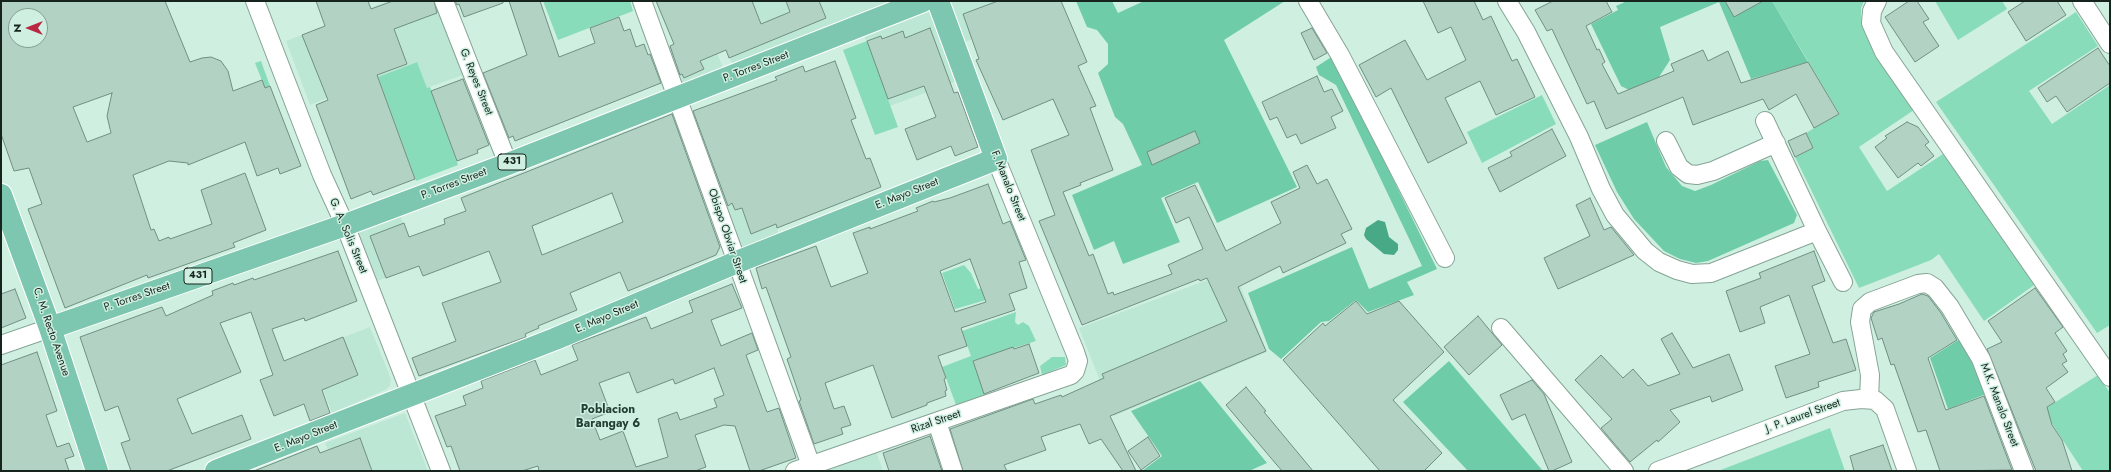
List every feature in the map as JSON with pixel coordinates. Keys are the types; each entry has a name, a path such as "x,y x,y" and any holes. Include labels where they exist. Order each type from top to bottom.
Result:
{"main road":[{"name":"P. Torres Street","path":"50,328 345,225 508,164 923,1"},
{"name":"F. Manalo Street","path":"938,1 996,159"},
{"name":"E. Mayo Street","path":"216,471 295,442 410,394 555,339 737,262 996,159"},
{"name":"C. M. Recto Avenue","path":"2,200 50,328 97,471"}],"street":[{"name":"G. A. Solis Street","path":"255,1 322,176 345,225 441,471"},
{"name":"G. Reyes Street","path":"444,1 508,164"},
{"name":"Obispo Obviar Street","path":"642,1 679,98 737,262 807,469"},
{"path":"1308,1 1340,55 1445,258"},
{"path":"1506,1 1526,32 1615,215 1645,251 1660,262 1677,270 1692,274 1711,272 1817,231"},
{"path":"1877,1 1872,11 1871,23 1884,52 2110,377"},
{"path":"2082,1 2110,44"},
{"path":"1765,121 1843,282"},
{"path":"1666,140 1679,167 1688,174 1697,175 1713,170 1776,143"},
{"name":"F. Manalo Street","path":"996,159 1075,352 1078,361 1075,371"},
{"name":"M.K. Manalo Street","path":"1869,399 1870,375 1860,322 1862,309 1870,302 1918,284 1927,283 1935,288 1950,307 1981,359 2024,471"},
{"name":"P. Torres Street","path":"1,345 50,328"},
{"path":"1501,328 1624,471"},
{"name":"Rizal Street","path":"807,469 1071,375 1075,371"},
{"path":"1869,399 1880,404 1889,416 1907,471"},
{"name":"J. P. Laurel Street","path":"1658,471 1843,401 1869,399"},
{"path":"937,422 953,471"}],"shaded area":[{"path":"388,1 443,1 471,72 427,88 416,62 310,105 286,41"},
{"path":"543,1 630,1 633,11 558,40"},
{"path":"707,1 896,1 736,74"},
{"path":"937,1 960,80 890,106 861,27"},
{"path":"939,1 1002,1 1011,24 955,46"},
{"path":"1076,1 1112,1 1118,13 1144,1 1285,1 1224,40 1297,187 1217,223 1198,182 1161,198 1180,242 1123,264 1114,241 1094,250 1072,195 1142,165 1123,124 1115,117 1098,73 1108,64 1108,44 1097,30 1087,27"},
{"path":"1627,1 1772,1 1808,62 1751,79 1719,2 1660,27 1670,60 1659,77 1629,90 1621,86 1591,24 1618,10 1616,6"},
{"path":"1772,1 1864,1 1861,8 1861,23 1866,35 1893,81 1914,110 1859,147 1887,191 1943,154 2037,283 1984,321 1939,254 1931,260 1859,288 1795,157 1813,148 1806,133 1839,113"},
{"path":"1935,1 2002,1 2007,9 1958,40"},
{"path":"2076,12 2098,46 2029,91 2052,124 2110,85 2110,325 2097,333 1936,102"},
{"path":"708,30 727,78 679,97 662,49"},
{"path":"867,41 898,127 875,135 843,50"},
{"path":"1333,56 1437,269 1407,282 1414,295 1368,312 1356,300 1329,321 1321,322 1281,359 1269,349 1248,293 1352,247 1369,289 1422,266 1336,85 1319,75 1316,67"},
{"path":"261,61 270,86 265,88 255,63"},
{"path":"417,62 427,88 430,87 458,165 416,181 378,77"},
{"path":"1542,95 1556,124 1482,163 1467,132"},
{"path":"1647,122 1666,167 1682,186 1695,191 1711,185 1760,161 1768,160 1797,215 1794,223 1708,261 1696,263 1680,259 1664,251 1634,219 1617,192 1595,145"},
{"path":"745,141 782,243 737,261 700,157"},
{"path":"397,207 419,266 369,284 347,226"},
{"path":"1378,220 1385,222 1389,237 1398,244 1398,250 1394,255 1384,254 1366,239 1364,235 1366,228"},
{"path":"964,265 971,273 978,289 982,288 986,300 955,309 942,273"},
{"path":"1234,270 1267,352 1114,416 1079,328"},
{"path":"1016,312 1015,322 1018,325 1023,322 1029,326 1036,341 973,361 985,395 956,405 942,367 971,356 962,331"},
{"path":"370,327 391,379 390,386 385,390 332,413 308,351"},
{"path":"1960,339 1970,355 1986,394 1948,409 1930,358"},
{"path":"1052,357 1065,357 1066,365 1042,375 1040,366"},
{"path":"1449,361 1543,471 1468,471 1403,402"},
{"path":"2098,375 2110,393 2110,471 2083,471 2043,410"},
{"path":"1200,381 1267,463 1249,471 1142,471 1162,456 1131,411"},
{"path":"405,413 428,471 340,471 332,448 328,450 325,443"},
{"path":"1830,428 1845,471 1718,471"},
{"path":"874,446 883,471 815,471"}],"building":[{"path":"1,1 165,1 190,62 211,57 221,61 228,71 233,91 262,80 265,88 270,86 301,166 280,174 278,168 257,176 245,142 188,165 188,163 169,161 133,175 151,230 154,229 159,241 169,237 170,239 212,224 201,190 245,173 266,230 233,243 235,247 148,278 147,275 65,308 28,209 42,204 29,168 14,171 1,134","holes":["112,93 107,116 111,133 87,142 73,107"]},
{"path":"316,1 368,1 371,9 393,1 434,1 437,13 394,29 407,64 377,75 415,179 373,195 371,191 351,199 316,105 328,100 302,35 325,26"},
{"path":"455,1 503,1 503,3 464,17 459,4 457,5"},
{"path":"509,1 540,1 559,57 595,43 590,28 619,17 624,31 630,29 636,47 644,44 648,55 650,54 661,83 515,141 513,136 509,138 483,73 527,55"},
{"path":"656,1 752,1 761,24 790,12 786,1 819,1 826,18 729,58 726,50 700,61 704,69 684,78 682,74 680,75 670,46 674,44"},
{"path":"998,1 1061,1 1087,62 1078,66 1096,106 1090,108 1113,170 1080,183 1081,185 1063,192 1089,256 1093,254 1108,294 1113,292 1114,295 1172,274 1168,265 1203,249 1189,217 1176,223 1165,198 1195,185 1226,251 1281,223 1271,202 1300,188 1293,172 1307,165 1317,184 1327,179 1352,229 1341,234 1346,243 1283,273 1280,266 1238,287 1266,351 1110,416 1136,471 1123,471 1101,439 1089,444 1080,424 1041,437 1046,450 1004,465 1007,471 963,471 950,429 1033,399 1035,404 1061,395 1062,397 1104,378 1102,374 1227,321 1207,278 1200,281 1199,279 1082,325 1039,221 1055,215 1031,150 1069,135 1053,99 1003,120 976,60 979,59 963,14"},
{"path":"1423,1 1474,1 1483,20 1491,16 1512,61 1517,59 1535,97 1496,115 1480,81 1445,98 1467,143 1428,163 1391,88 1376,97 1359,65 1405,40 1427,80 1466,60 1451,27 1438,33"},
{"path":"1553,1 1606,1 1612,12 1586,26 1597,50 1599,49 1605,62 1602,64 1618,94 1674,71 1671,64 1703,50 1708,61 1728,51 1741,83 1808,62 1839,114 1814,128 1796,94 1769,110 1763,99 1693,125 1683,97 1606,129 1594,101 1587,104 1552,29 1547,31 1535,10"},
{"path":"1725,1 1763,1 1734,17"},
{"path":"1909,1 1917,1 1929,19 1923,22 1939,46 1915,62 1885,17"},
{"path":"2025,1 2057,1 2066,15 2026,41 2008,12"},
{"path":"930,28 954,93 958,92 978,147 955,156 951,146 917,160 905,129 936,117 924,86 888,99 867,41 881,36 882,39 903,31 905,38"},
{"path":"1312,28 1327,53 1314,60 1301,33"},
{"path":"2098,48 2110,66 2110,83 2067,112 2056,96 2047,102 2038,88"},
{"path":"835,61 856,118 851,120 866,159 870,158 881,187 777,228 776,224 751,234 742,208 735,210 732,203 728,206 693,111 777,80 775,77 803,66 805,72"},
{"path":"1317,76 1324,92 1332,89 1343,111 1331,117 1336,128 1301,144 1296,134 1287,138 1277,117 1270,120 1262,102"},
{"path":"463,79 489,145 477,150 478,153 457,161 431,91"},
{"path":"672,114 720,247 716,255 628,291 620,272 570,293 577,310 538,326 539,328 525,334 526,337 419,376 412,358 456,341 442,303 501,282 489,251 423,276 419,266 386,278 370,236 404,223 409,237 445,224 444,219 466,211 461,198","holes":["612,193 623,222 542,255 532,226"]},
{"path":"1907,122 1918,127 1929,142 1925,145 1934,156 1921,166 1918,163 1898,178 1875,147 1887,138 1885,136"},
{"path":"1552,129 1566,156 1500,192 1488,168 1512,156 1510,152"},
{"path":"1195,131 1200,143 1152,165 1147,152"},
{"path":"1806,133 1813,148 1795,157 1788,141"},
{"path":"988,184 1003,224 1010,221 1026,260 1019,262 1027,288 1009,294 1015,310 961,328 967,346 938,356 946,378 944,379 947,390 945,391 946,396 927,403 927,405 892,418 873,365 825,383 834,409 844,406 851,425 841,428 843,434 814,444 799,401 801,400 787,359 791,357 766,287 762,289 756,268 816,246 831,287 868,273 853,233 870,227 870,229 918,211 916,208 933,201 950,198","holes":["970,259 986,302 955,312 940,271"]},
{"path":"1590,198 1604,230 1611,227 1634,255 1558,289 1544,258 1590,236 1576,205"},
{"path":"338,251 357,301 305,321 304,318 272,329 284,361 343,337 358,375 322,390 330,413 310,421 304,404 274,416 260,380 273,375 251,312 220,323 241,372 177,399 192,434 242,415 251,439 167,471 131,471 121,443 130,440 118,406 105,411 80,337 162,307 166,316 213,295 212,291 233,283 234,285 253,278 254,280"},
{"path":"1814,251 1825,281 1812,286 1833,343 1846,339 1856,370 1818,382 1819,387 1786,398 1775,366 1810,354 1789,295 1760,307 1765,323 1740,332 1726,291 1761,278 1759,273"},
{"path":"732,284 742,308 711,320 721,346 752,333 758,350 746,355 767,412 779,408 796,458 759,471 750,471 735,426 724,425 695,435 706,467 695,471 539,471 538,466 522,471 460,471 451,446 447,447 435,416 466,405 463,396 483,388 481,381 535,360 541,375 578,360 572,345 646,317 651,329 693,312 689,301","holes":["714,368 724,395 714,399 717,407 680,420 677,412 658,419 668,457 636,467 623,431 600,440 592,419 610,412 599,383 629,372 637,393 673,379 675,384"]},
{"path":"2035,288 2063,327 2055,333 2067,351 2063,354 2067,361 2062,364 2068,372 2046,388 2055,402 2047,407 2052,425 2062,440 2072,471 2036,471 1987,349 2002,342 1988,321"},
{"path":"15,289 26,318 1,328 1,294"},
{"path":"1922,294 1928,296 1941,313 1957,340 1928,358 1946,410 1984,396 2012,470 1940,471 1926,430 1918,432 1894,364 1891,365 1882,338 1878,340 1871,318 1874,312 1899,304"},
{"path":"1356,301 1367,314 1399,301 1444,352 1393,400 1442,453 1424,471 1380,471 1283,360 1323,323 1325,326"},
{"path":"1478,316 1502,345 1469,375 1444,347"},
{"path":"1672,333 1693,368 1729,354 1743,390 1712,402 1710,396 1670,410 1680,422 1658,442 1657,440 1630,462 1601,428 1612,419 1575,380 1601,355 1623,378 1633,369 1648,386 1680,374 1661,339"},
{"path":"1029,344 1039,373 984,394 973,361 1013,347 1014,349"},
{"path":"37,352 57,411 46,415 57,447 69,443 74,456 65,459 69,471 1,471 1,365"},
{"path":"1532,380 1544,394 1572,462 1552,471 1549,471 1525,414 1512,420 1500,395"},
{"path":"1246,387 1266,411 1264,412 1313,471 1282,471 1226,405"},
{"path":"930,436 942,471 889,471 883,453"},
{"path":"1148,437 1160,456 1141,470 1128,451"},
{"path":"360,438 372,471 254,471 317,446 320,453"},
{"path":"1883,445 1892,471 1854,471 1850,456"}],"district":[{"name":"Poblacion Barangay 6","path":"608,417"}]}
